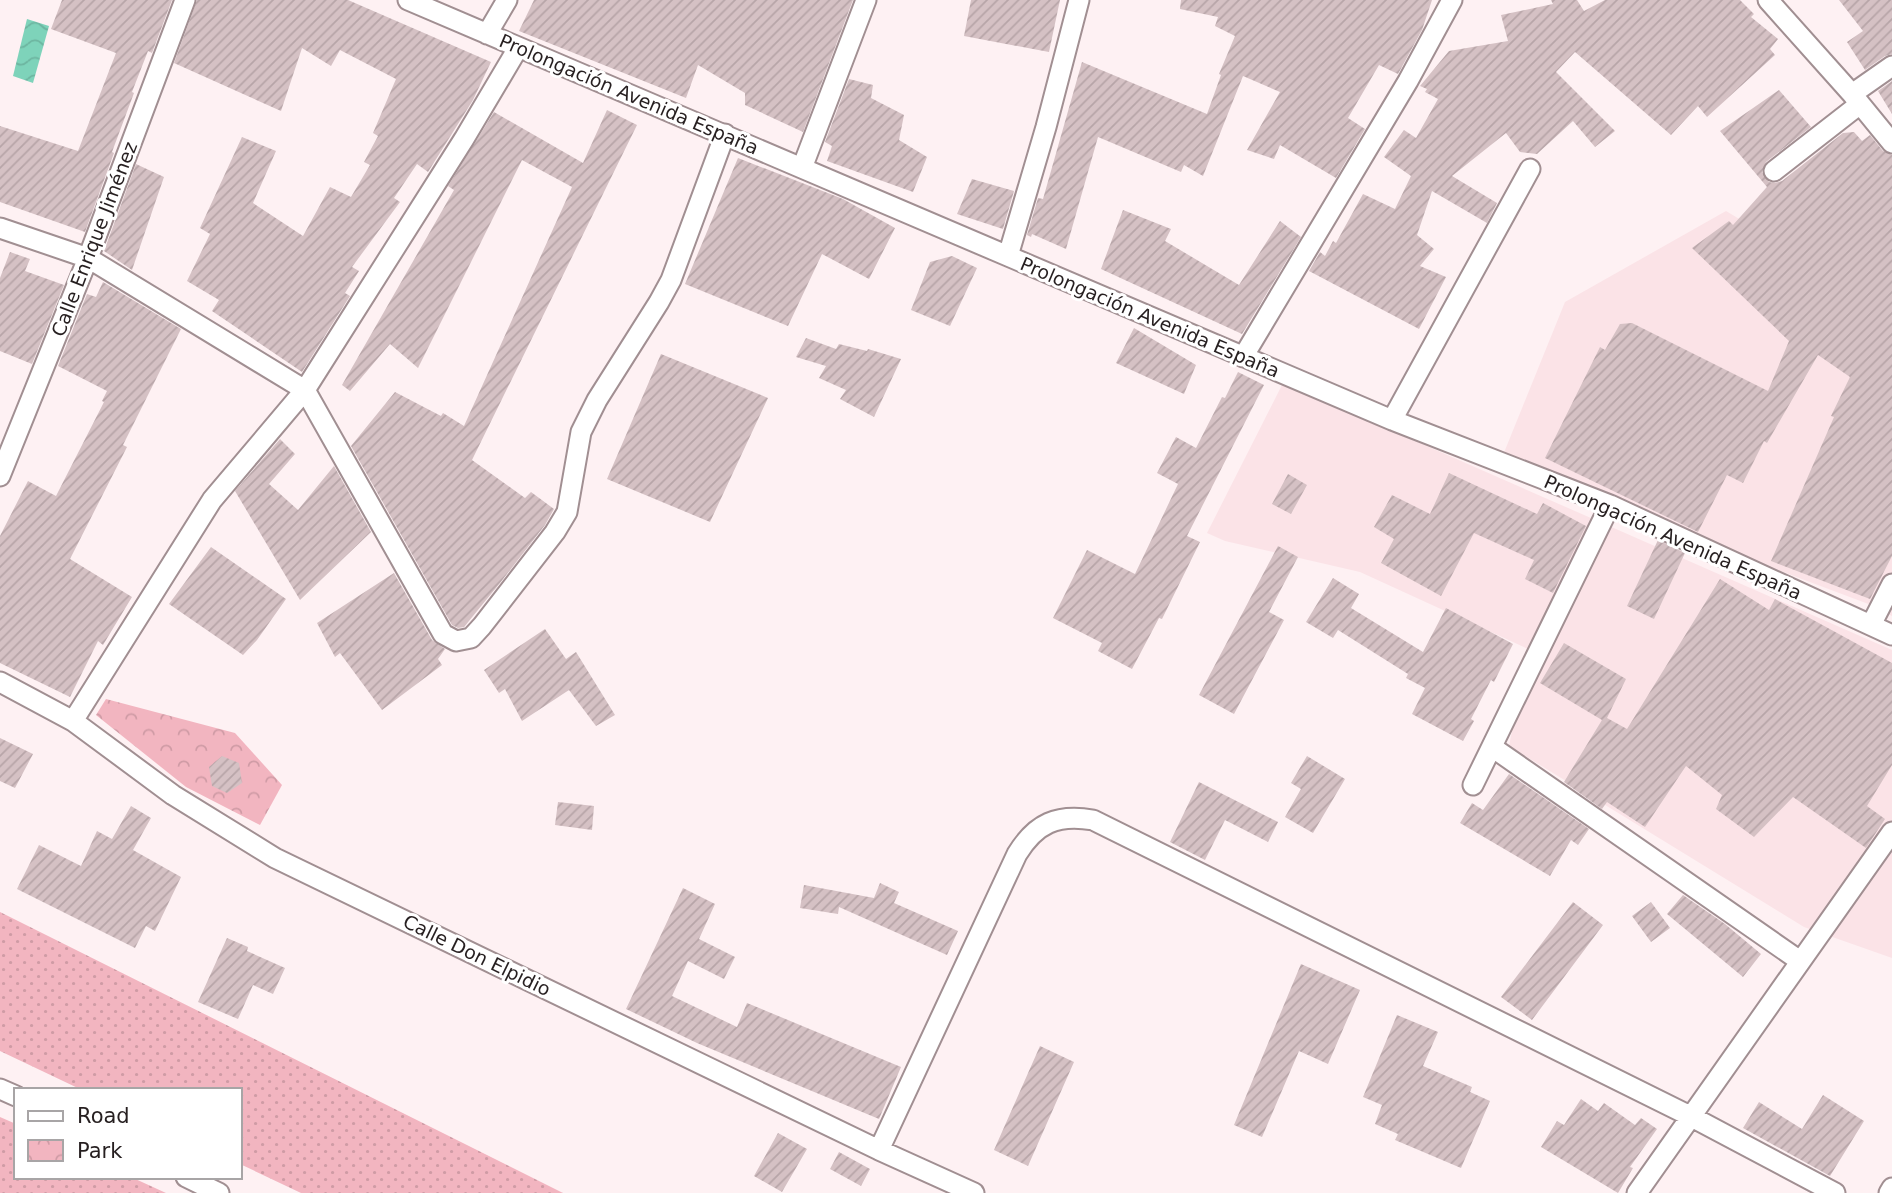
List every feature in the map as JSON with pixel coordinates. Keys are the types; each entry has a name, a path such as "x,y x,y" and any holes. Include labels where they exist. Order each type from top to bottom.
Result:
{"street":[{"name":"Calle Enrique Jiménez","path":"0,476 88,258 185,0"},
{"name":"Prolongación Avenida España","path":"408,0 1392,420 1610,505 1892,635"},
{"path":"487,34 507,0"},
{"path":"802,167 866,0"},
{"path":"1008,256 1046,127 1079,0"},
{"path":"1243,357 1408,81 1452,0"},
{"path":"1768,0 1892,143"},
{"path":"73,721 212,500 305,390 464,139 518,48"},
{"path":"1774,171 1892,65"},
{"path":"0,228 88,258 305,390 443,634 456,641 471,638 482,626 555,532 567,512 581,432 597,400 671,280 725,134"},
{"path":"1392,420 1530,169"},
{"path":"1473,785 1610,505"},
{"path":"1871,625 1892,584"},
{"name":"Calle Don Elpidio","path":"0,682 73,721 173,795 275,858 879,1150 974,1193"},
{"path":"1492,747 1800,961"},
{"path":"879,1150 1017,854 1026,839 1040,827 1075,817 1093,820 1690,1116 1835,1193"},
{"path":"1637,1193 1892,832"},
{"path":"190,1179 219,1193"},
{"path":"1889,1193 1892,1188"}],"shaded area":[{"path":"1726,211 1844,282 1892,328 1892,616 1871,605 1499,465 1565,302"},
{"path":"1283,383 1892,650 1892,958 1804,927 1509,746 1528,649 1360,572 1225,541 1207,533"}],"green space":[{"path":"106,699 235,733 282,785 260,825 186,787 96,715"},
{"path":"0,912 563,1193 301,1193 242,1165 242,1088 78,1088 0,1051"},
{"path":"0,1117 14,1123 14,1179 135,1179 166,1193 0,1193"}],"water":[{"path":"27,19 49,26 33,83 13,76"}],"building":[{"path":"62,0 172,0 152,53 148,51 132,92 134,93 112,152 114,153 85,232 0,202 0,126 78,151 116,53 51,29"},
{"path":"197,0 348,0 491,62 473,100 428,172 417,164 394,198 400,202 352,267 359,271 345,293 350,296 302,372 212,311 219,300 187,281 210,234 200,228 242,137 276,151 253,203 303,236 330,187 351,197 370,165 364,162 378,136 373,133 396,79 340,50 331,66 302,48 281,111 174,63"},
{"path":"534,0 853,0 803,132 745,105 745,93 698,65 686,98 519,31"},
{"path":"971,0 1060,0 1049,52 964,36"},
{"path":"1181,0 1432,0 1422,30 1398,74 1379,65 1348,118 1365,129 1336,178 1280,145 1274,159 1247,150 1280,92 1243,76 1203,176 1184,165 1181,172 1098,137 1066,249 1032,234 1031,237 1027,235 1038,198 1043,199 1082,62 1207,114 1221,75 1219,74 1235,36 1215,26 1218,17 1180,9"},
{"path":"1551,0 1577,0 1584,11 1605,0 1740,0 1754,14 1751,17 1778,39 1770,49 1775,55 1707,117 1698,106 1671,135 1575,52 1556,72 1615,131 1595,147 1573,121 1537,154 1520,152 1506,133 1452,176 1497,203 1487,223 1432,191 1417,235 1434,249 1420,266 1446,277 1419,329 1309,271 1320,252 1325,256 1333,241 1336,243 1363,194 1395,209 1411,176 1384,157 1404,130 1416,138 1438,99 1420,86 1449,51 1508,41 1501,15 1553,4"},
{"path":"1839,0 1892,0 1892,54 1865,70 1847,42 1863,31"},
{"path":"849,79 873,85 871,98 904,115 899,140 927,157 913,192 827,161 832,146 825,142"},
{"path":"1892,81 1892,114 1878,91"},
{"path":"1779,90 1811,127 1766,162 1762,172 1769,182 1782,181 1843,133 1854,132 1862,141 1870,135 1883,151 1892,155 1892,556 1870,599 1771,561 1850,377 1818,355 1767,443 1764,441 1743,483 1727,475 1698,532 1545,458 1600,347 1605,350 1620,324 1632,323 1768,391 1789,341 1692,248 1729,221 1733,225 1767,187 1720,131"},
{"path":"607,110 637,125 472,460 525,498 531,492 554,509 545,525 500,583 464,627 458,628 452,625 351,446 395,392 441,416 443,413 464,426 572,187 522,160 418,368 390,344 350,391 342,385 454,190 448,186 494,112 583,163"},
{"path":"738,158 843,199 895,228 869,279 822,254 788,326 685,284"},
{"path":"136,164 164,177 132,270 104,251"},
{"path":"972,179 1014,191 1003,229 957,214"},
{"path":"1123,210 1171,229 1165,241 1239,285 1280,221 1301,237 1242,334 1101,269"},
{"path":"10,252 30,259 25,271 64,285 32,364 0,351 0,278"},
{"path":"952,256 977,268 950,326 911,310 930,262"},
{"path":"103,282 181,329 123,445 127,447 70,559 132,597 103,645 98,641 70,697 0,663 0,536 28,481 56,496 104,402 102,401 107,391 58,366 87,294 96,297"},
{"path":"1134,328 1196,365 1184,394 1116,363"},
{"path":"806,338 836,349 839,344 901,359 874,417 840,399 846,390 819,378 826,366 796,357"},
{"path":"661,354 768,398 710,522 607,479"},
{"path":"1238,372 1264,385 1187,536 1200,542 1162,619 1159,618 1132,669 1098,651 1102,643 1053,618 1087,550 1135,574 1178,484 1157,473 1176,437 1196,448"},
{"path":"280,439 295,454 269,484 298,510 334,466 371,532 300,600 235,491"},
{"path":"1449,473 1537,514 1543,503 1586,526 1553,593 1525,579 1534,560 1474,533 1441,596 1381,563 1394,539 1374,527 1392,495 1430,514"},
{"path":"1288,474 1307,485 1291,514 1272,504"},
{"path":"1658,540 1685,553 1654,619 1627,606"},
{"path":"1278,546 1298,557 1269,612 1284,620 1234,714 1199,695"},
{"path":"211,547 286,599 243,655 169,604"},
{"path":"394,573 432,640 445,649 438,659 442,665 382,710 340,653 335,657 317,623"},
{"path":"1333,578 1359,594 1351,608 1423,652 1446,608 1513,644 1494,682 1491,680 1463,741 1412,714 1425,688 1406,678 1408,674 1338,630 1333,638 1306,622"},
{"path":"1720,579 1769,610 1775,599 1892,663 1892,765 1867,806 1885,819 1866,848 1793,797 1754,837 1716,809 1722,795 1686,766 1645,827 1607,802 1602,809 1564,782 1602,720 1540,683 1564,643 1626,679 1607,718 1627,729"},
{"path":"545,629 566,659 576,652 615,715 596,726 569,690 522,721 505,689 499,693 484,670"},
{"path":"0,738 33,754 15,788 0,781"},
{"path":"222,756 239,763 242,783 227,793 212,786 209,767"},
{"path":"1307,756 1345,779 1313,833 1285,817 1301,789 1291,783"},
{"path":"1509,774 1589,829 1578,845 1571,840 1550,876 1460,823 1472,803 1483,810"},
{"path":"1199,782 1278,822 1268,842 1225,820 1205,860 1170,842"},
{"path":"558,802 594,806 592,830 555,825"},
{"path":"131,806 151,818 133,850 181,877 155,931 146,926 135,948 17,889 39,845 81,866 97,831 112,839"},
{"path":"880,883 899,892 894,903 958,931 947,955 839,907 838,914 800,908 804,885 874,898"},
{"path":"683,888 715,904 699,939 735,957 724,979 688,961 672,996 737,1027 747,1003 901,1067 879,1119 697,1043 626,1009"},
{"path":"1683,895 1725,924 1761,954 1743,977 1667,914"},
{"path":"1573,902 1603,925 1532,1020 1501,997"},
{"path":"1651,902 1670,928 1651,942 1632,916"},
{"path":"227,938 248,947 247,951 285,968 273,994 253,985 238,1019 198,1002"},
{"path":"1301,964 1360,990 1328,1064 1299,1051 1262,1137 1234,1125"},
{"path":"1397,1015 1438,1032 1423,1066 1472,1087 1470,1092 1490,1101 1461,1168 1395,1140 1398,1134 1375,1124 1382,1105 1363,1097"},
{"path":"1040,1046 1074,1062 1028,1166 994,1150"},
{"path":"1823,1095 1864,1121 1830,1176 1743,1128 1759,1102 1802,1129"},
{"path":"1581,1099 1598,1111 1604,1103 1635,1125 1641,1118 1657,1129 1630,1167 1633,1168 1618,1193 1541,1147 1557,1121 1564,1125"},
{"path":"778,1133 807,1149 782,1192 754,1176"},
{"path":"839,1152 870,1169 861,1186 830,1169"}]}
